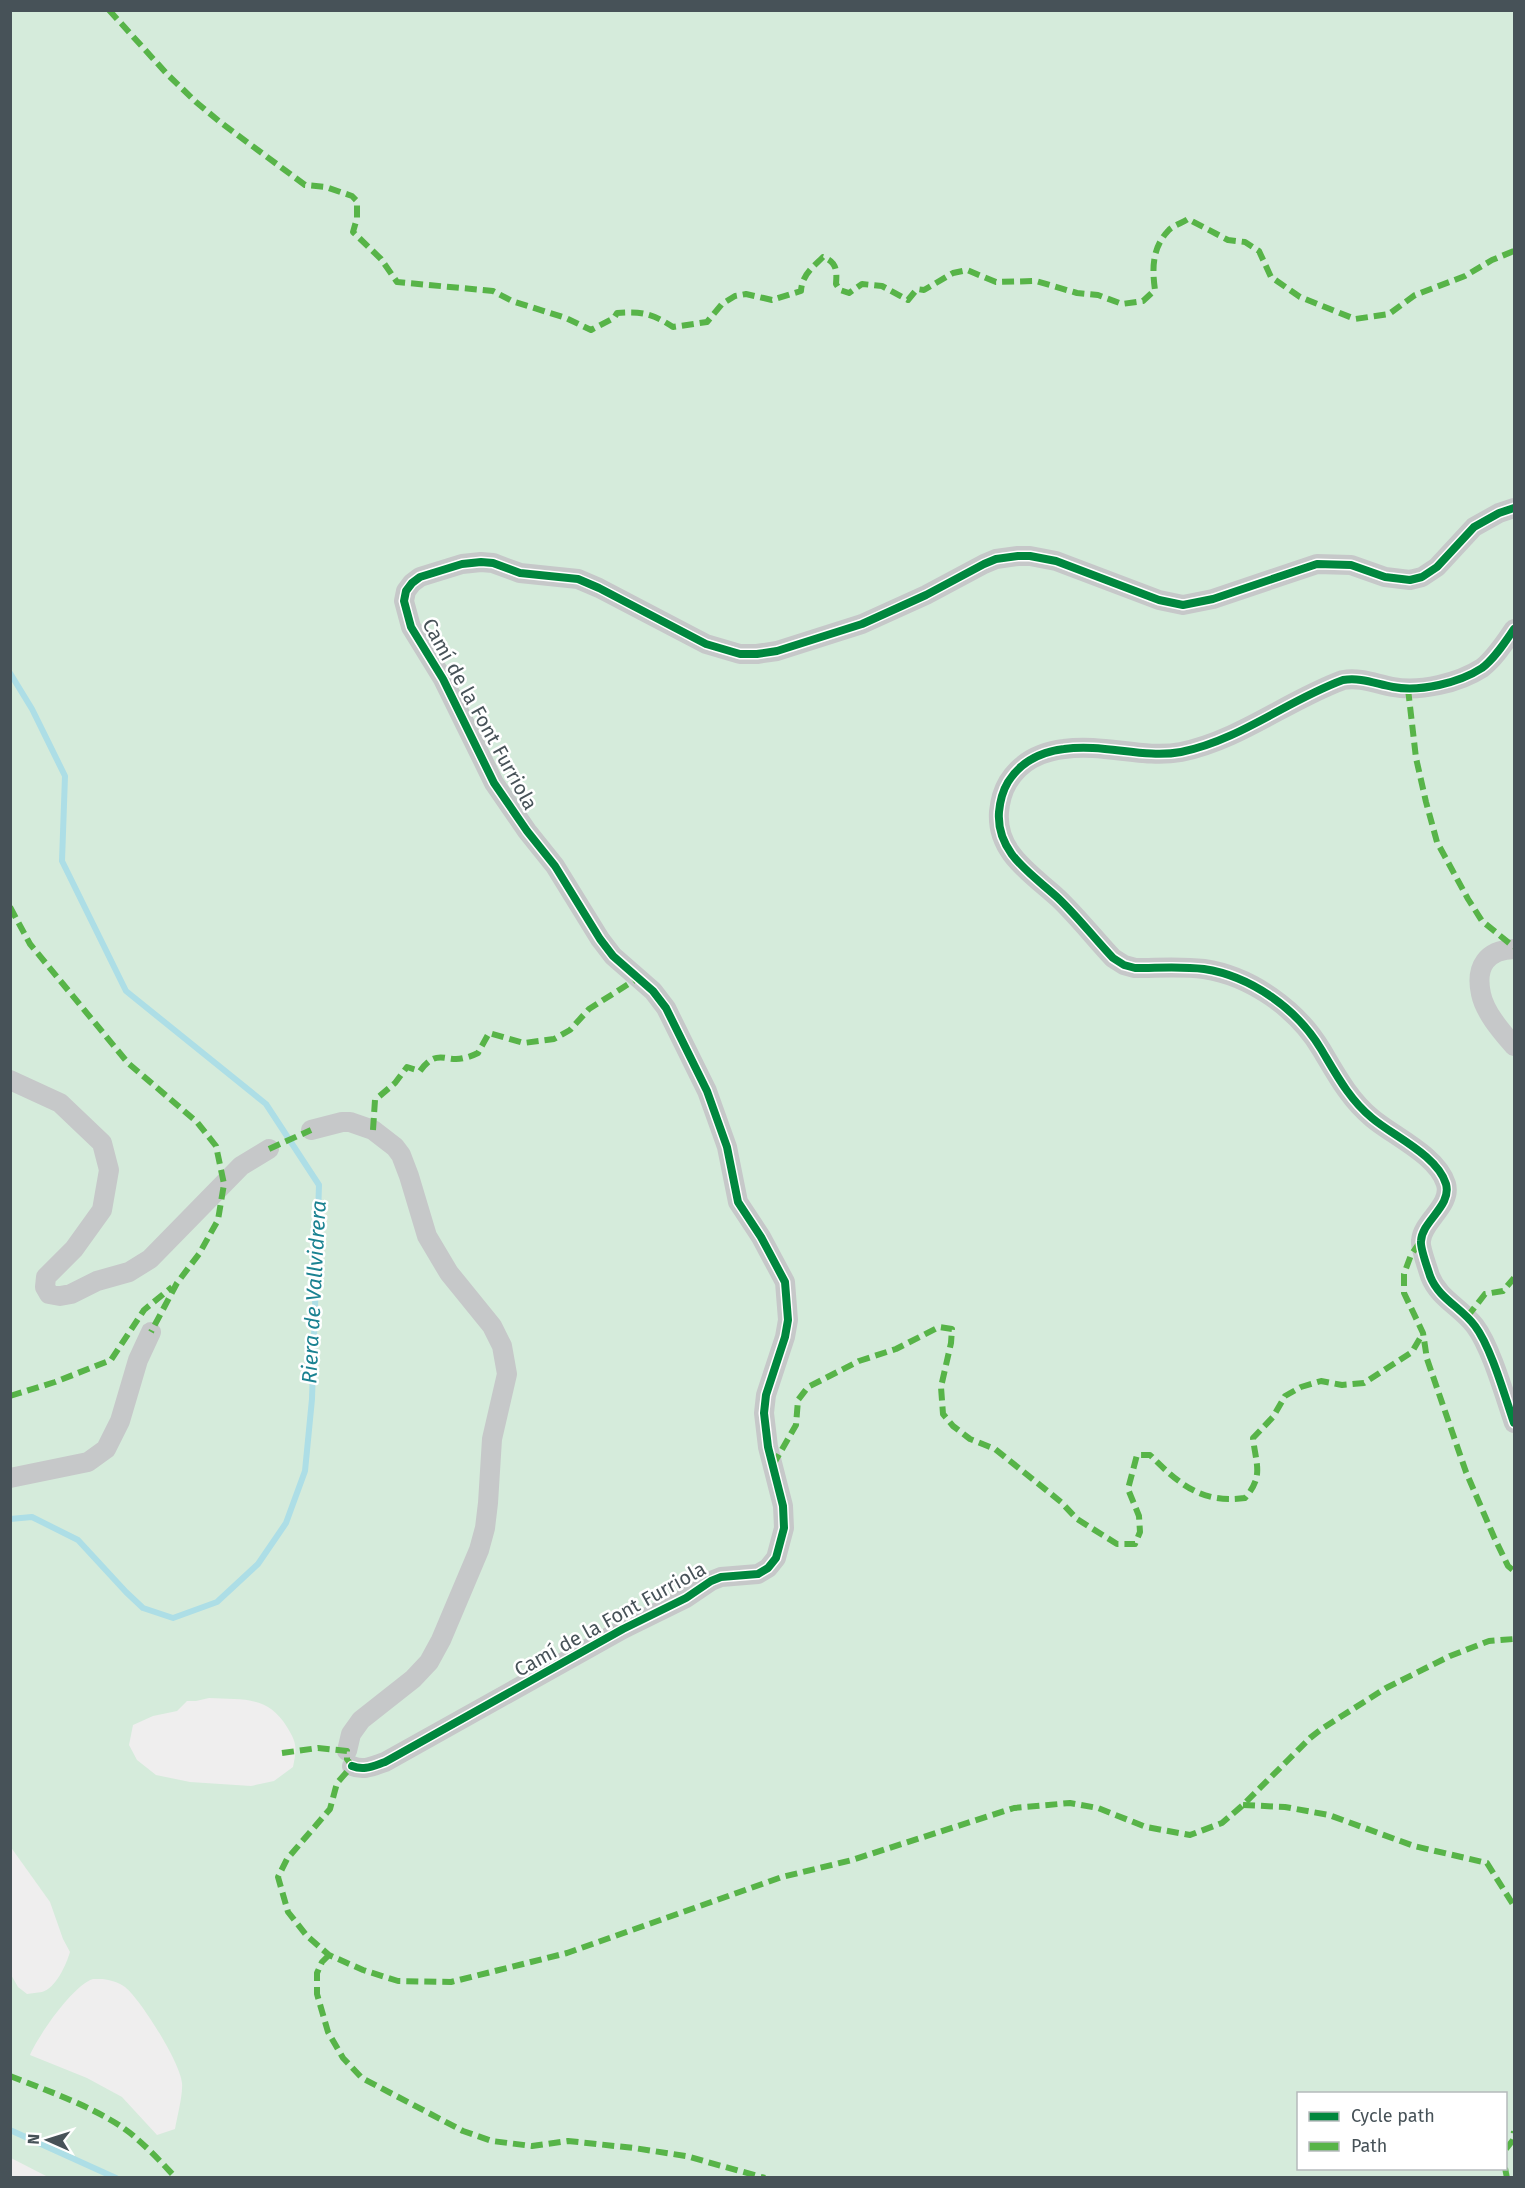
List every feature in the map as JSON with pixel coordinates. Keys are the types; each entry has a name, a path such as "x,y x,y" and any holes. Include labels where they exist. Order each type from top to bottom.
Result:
{"street":[{"name":"Camí de la Font Furriola","path":"311,1130 350,1122 373,1130 395,1147 401,1155 409,1176 427,1236 449,1273 492,1326 502,1346 507,1374 492,1439 488,1503 479,1550 441,1640 429,1662 413,1679 361,1720 351,1734 349,1759 359,1769 385,1762 623,1629 686,1598 721,1576 758,1574 768,1568 776,1558 784,1528 783,1506 768,1447 764,1413 766,1395 775,1372 786,1329 788,1303 785,1282 762,1237 738,1202 727,1147 707,1091 666,1008 653,991 606,947 555,866 527,831 494,783 443,679 411,627 404,601 406,591 412,583 420,577 462,564 480,562 493,563 520,573 578,579 706,644 740,654 757,654 787,648 862,624 927,595 984,564 1018,556 1056,561 1159,600 1183,605 1213,599 1317,564 1351,565 1385,577 1410,580 1422,577 1437,567 1474,527 1499,513 1515,508"},
{"path":"1515,629 1491,660 1467,675 1427,687 1408,689 1362,680 1343,680 1222,738 1182,752 1155,753 1067,748 1042,753 1030,759 1010,778 1000,801 999,819 1005,845 1012,855 1059,899 1113,958 1124,965 1135,968 1206,969 1251,984 1292,1014 1308,1031 1355,1102 1372,1119 1411,1143 1439,1172 1446,1183 1446,1190 1440,1207 1428,1223 1420,1241 1431,1278 1440,1294 1476,1327 1515,1423"},
{"path":"1515,950 1494,952 1485,959 1480,980 1481,994 1487,1008 1515,1046"},
{"path":"10,1080 60,1103 102,1143 109,1170 102,1210 75,1249 46,1277 45,1287 49,1294 60,1296 71,1294 97,1281 129,1272 150,1259 246,1162 269,1149"},
{"path":"10,1478 88,1462 106,1449 120,1421 138,1360 151,1332"}],"green space":[{"path":"11,11 1514,11 1514,2177 48,2177 11,2158 10,1973 18,1987 27,1994 47,1990 63,1969 70,1952 50,1902 10,1846","holes":["209,1698 263,1704 271,1709 280,1717 293,1737 295,1750 293,1767 274,1781 251,1786 190,1782 156,1775 137,1760 129,1745 133,1725 153,1716 177,1711 187,1701","93,1979 111,1981 125,1987 132,1994 159,2032 180,2073 181,2100 175,2129 157,2135 122,2097 87,2078 30,2055 48,2024 76,1991"]}],"waterway":[{"name":"Riera de Vallvidrera","path":"10,673 32,709 65,776 62,861 126,991 266,1104 319,1185 312,1399 305,1471 286,1523 258,1564 217,1602 173,1618 143,1608 78,1540 32,1517 10,1519"},
{"name":"Riera de Vallvidrera","path":"10,2130 116,2178"}],"marked path":[{"path":"109,10 167,74 220,122 305,185 326,187 352,196 357,201 357,218 353,232 381,259 397,282 493,291 512,301 566,318 591,330 614,318 617,313 647,314 673,327 707,322 722,304 735,296 746,294 772,300 801,291 811,268 823,257 834,264 836,284 840,290 849,293 862,284 882,286 908,300 917,289 924,290 953,273 967,270 996,282 1036,281 1077,293 1098,295 1122,304 1143,301 1155,290 1154,259 1159,244 1170,229 1188,219 1228,240 1245,242 1259,251 1271,277 1300,297 1355,319 1389,314 1415,295 1465,276 1492,260 1514,251"},
{"path":"1408,689 1416,758 1437,842 1482,921 1514,947"},
{"path":"10,907 30,944 128,1063 197,1122 216,1146 224,1184 218,1220 199,1254 177,1283 151,1332"},
{"path":"373,1130 375,1100 395,1083 407,1067 420,1071 426,1064 437,1058 466,1058 478,1053 489,1033 524,1043 554,1039 570,1030 589,1009 638,978"},
{"path":"269,1149 311,1130"},
{"path":"1420,1242 1411,1255 1404,1274 1404,1293 1423,1333 1427,1359 1466,1472 1508,1566 1514,1571"},
{"path":"1467,1317 1485,1294 1503,1291 1514,1278"},
{"path":"10,1396 55,1382 111,1360 144,1310 172,1287"},
{"path":"773,1465 796,1425 798,1400 808,1387 859,1361 896,1349 939,1327 952,1329 941,1387 943,1414 953,1426 970,1439 995,1449 1061,1502 1077,1519 1117,1544 1135,1544 1140,1532 1139,1516 1128,1489 1137,1455 1150,1455 1181,1483 1204,1495 1216,1498 1245,1498 1257,1476 1253,1438 1273,1417 1285,1396 1301,1387 1321,1381 1342,1385 1364,1383 1412,1352 1423,1333"},
{"path":"282,1753 318,1748 347,1751 347,1759 352,1766 337,1783 330,1809 287,1859 278,1877 288,1912 307,1936 329,1955 363,1970 398,1981 451,1982 567,1953 782,1877 852,1860 1014,1808 1070,1803 1098,1808 1146,1827 1190,1835 1222,1823 1310,1738 1386,1688 1450,1656 1489,1641 1514,1639"},
{"path":"1243,1805 1285,1807 1329,1815 1414,1846 1487,1863 1514,1906"},
{"path":"329,1955 322,1962 317,1973 317,1994 328,2032 343,2058 362,2078 463,2131 492,2141 532,2146 568,2141 686,2156 765,2178"},
{"path":"10,2076 76,2102 124,2128 176,2178"},
{"path":"1507,2148 1513,2140 1514,2131"},
{"path":"1505,2170 1507,2178"}],"cycle path":[{"path":"352,1766 365,1768 385,1762 623,1629 686,1598 711,1581 721,1577 758,1574 768,1568 776,1558 784,1528 783,1506 768,1447 764,1413 766,1395 785,1337 788,1320 785,1282 761,1237 738,1202 727,1147 707,1091 666,1008 653,991 613,956 600,939 555,866 527,831 494,783 443,679 411,627 404,601 406,591 412,583 420,577 462,564 481,562 493,563 520,573 578,579 706,644 740,654 757,654 777,651 862,624 926,595 984,564 996,559 1018,556 1056,561 1159,600 1183,605 1213,599 1317,564 1351,565 1385,577 1410,580 1422,577 1437,567 1474,527 1499,513 1514,508"},
{"path":"1514,629 1487,664 1451,682 1427,687 1404,688 1362,680 1343,680 1244,729 1203,746 1181,752 1152,754 1079,748 1055,750 1039,755 1019,768 1008,782 999,812 1003,839 1009,851 1027,871 1065,905 1113,958 1124,965 1135,968 1187,968 1222,973 1239,979 1271,997 1286,1008 1311,1034 1356,1103 1381,1125 1414,1147 1434,1164 1446,1184 1447,1192 1423,1234 1421,1244 1424,1259 1439,1291 1469,1319 1481,1335 1514,1423"}]}
